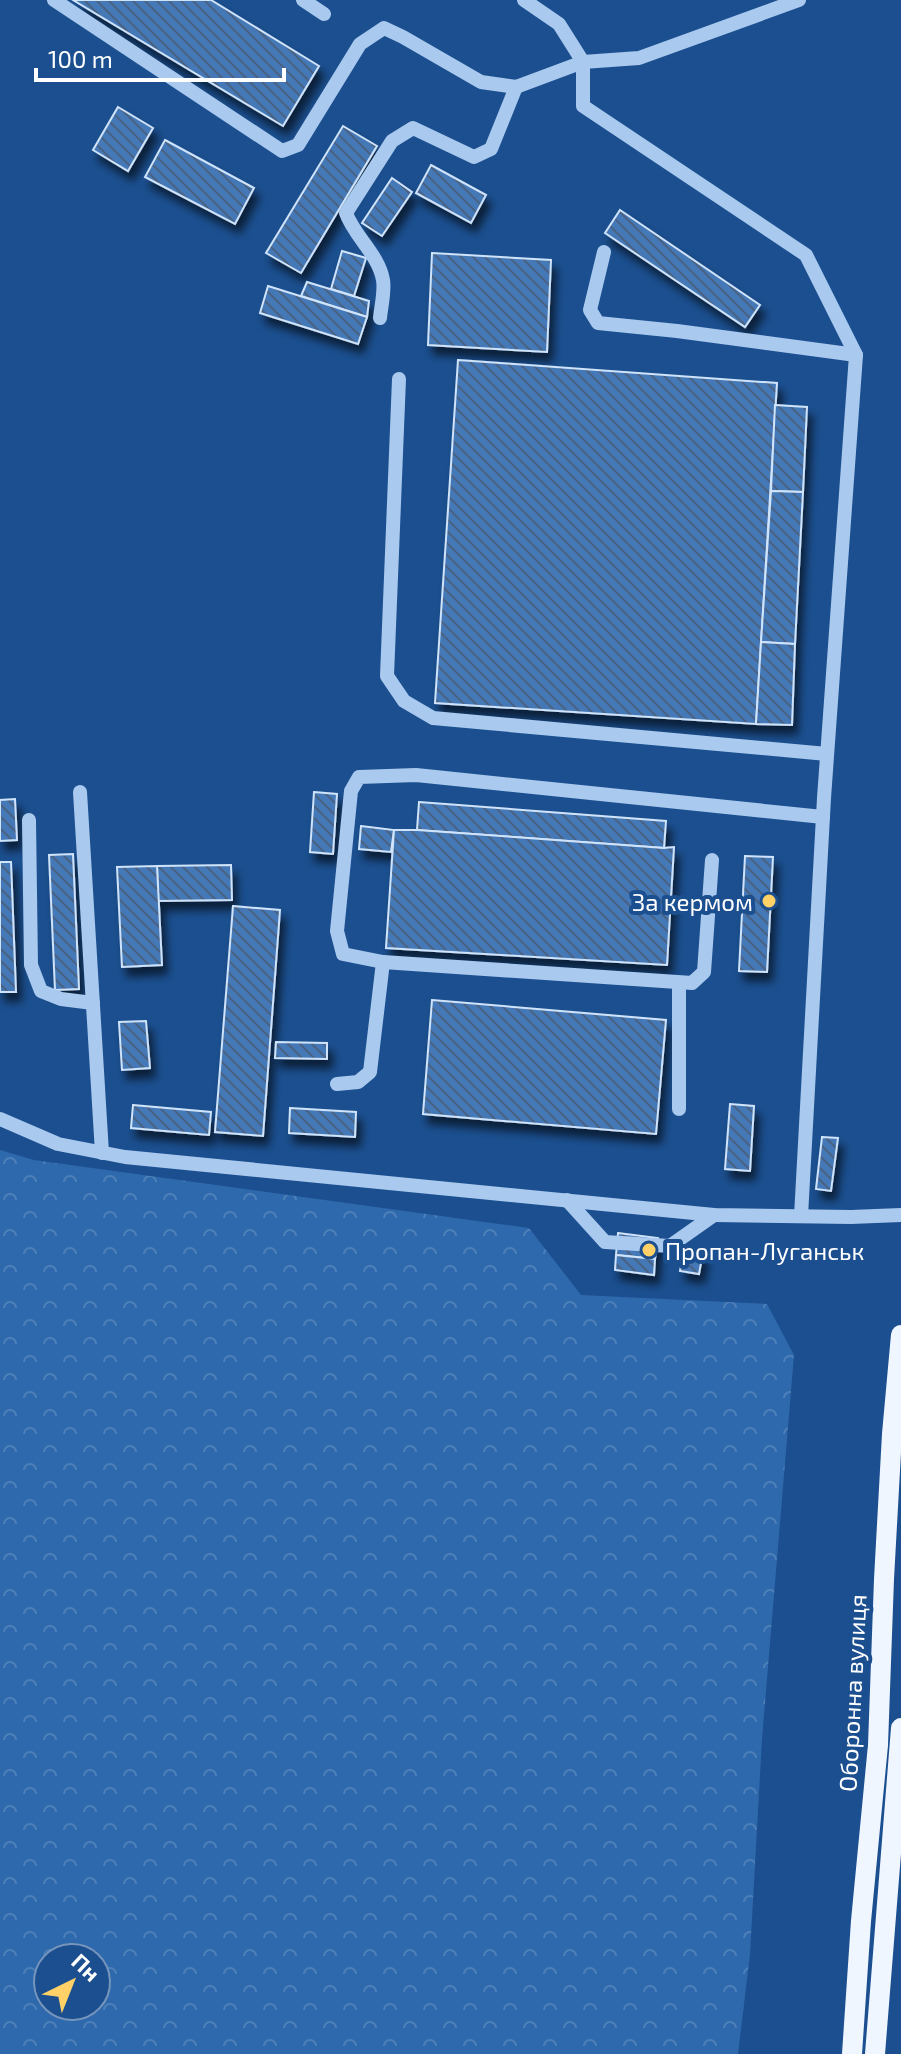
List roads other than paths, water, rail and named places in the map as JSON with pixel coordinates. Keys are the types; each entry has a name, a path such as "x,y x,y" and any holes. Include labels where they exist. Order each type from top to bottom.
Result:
{"main road":[{"name":"Оборонна вулиця","path":"852,2054 878,1745 892,1434 901,1335"},
{"name":"Оборонна вулиця","path":"875,2054 893,1911 901,1728"}],"street":[{"path":"54,0 282,151 298,145 360,44 384,28 481,82 516,87 583,62 639,58 799,0"},
{"path":"303,0 324,14"},
{"path":"524,0 559,24 583,62 583,106 806,255 856,355 827,754 801,1216"},
{"path":"380,318 383,280 371,251 349,223 346,213 392,141 413,128 474,157 491,149 516,87"},
{"path":"604,252 590,310 598,323 856,355"},
{"path":"399,379 387,676 404,701 433,718 827,754"},
{"path":"712,860 704,972 692,983 383,962 343,954 337,931 351,791 359,777 416,775 823,817"},
{"path":"80,792 102,1153"},
{"path":"29,820 31,965 41,991 61,999 93,1003"},
{"path":"337,1084 358,1082 370,1072 383,962"},
{"path":"679,983 679,1109"},
{"path":"0,1119 58,1144 125,1157 714,1215 901,1215"},
{"path":"567,1200 605,1242 670,1246 714,1215"}],"place":[{"name":"За кермом","path":"769,901"},
{"name":"Пропан-Луганськ","path":"649,1250"}]}
